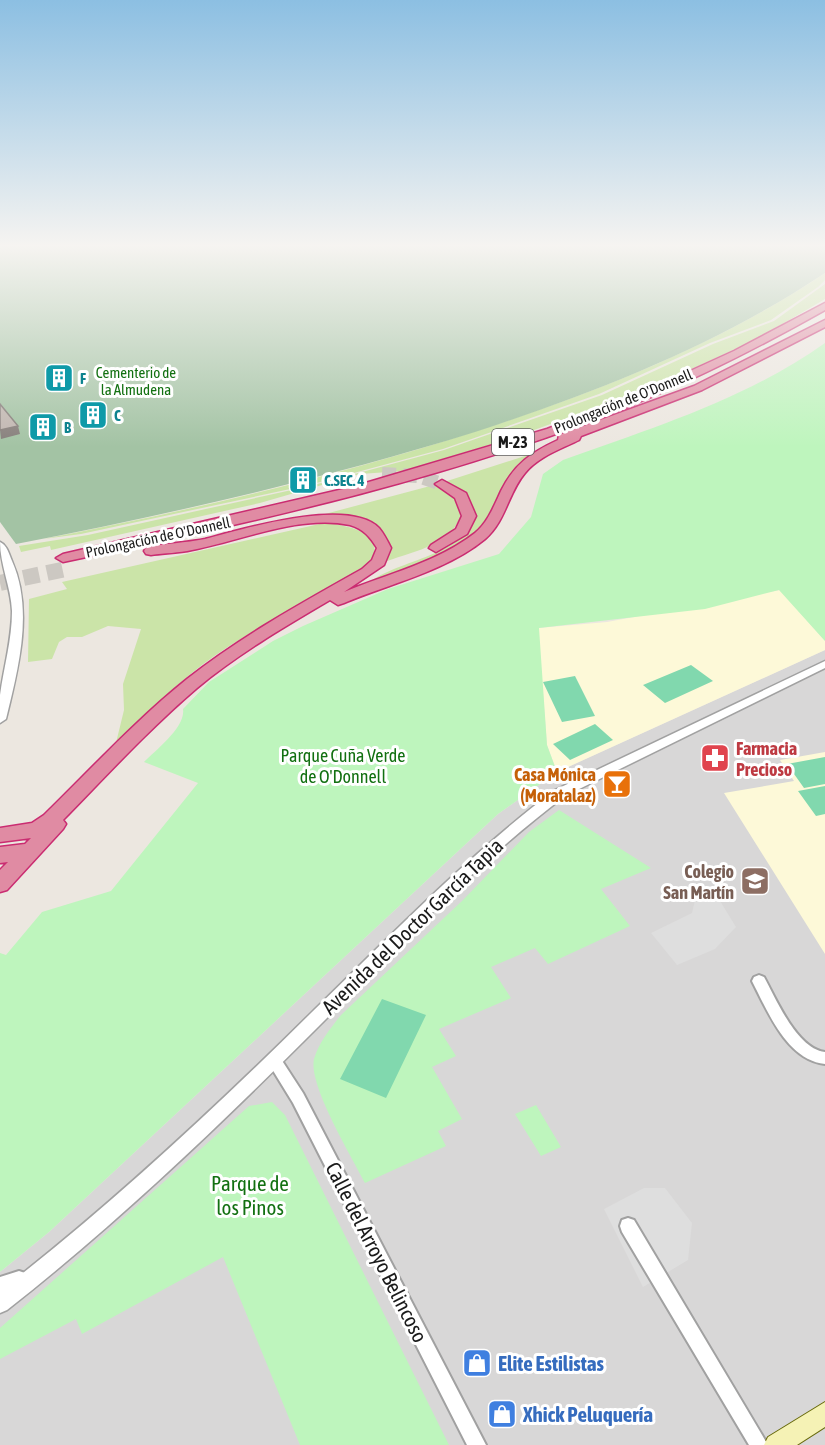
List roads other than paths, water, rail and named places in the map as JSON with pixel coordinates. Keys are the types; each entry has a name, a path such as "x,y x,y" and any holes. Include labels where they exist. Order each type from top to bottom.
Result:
{"highway":[{"name":"Prolongación de O'Donnell","path":"815,311 774,335 686,377 556,428 376,484 64,563 151,551 389,492 597,427 698,388 825,323"},
{"path":"265,633 473,541 496,518 514,478 524,465 543,452 597,427"},
{"path":"183,532 352,479 381,474"},
{"path":"328,597 447,543 462,531 469,516 467,505 461,496 442,484"},
{"path":"0,835 37,830 51,820 129,742 194,682 265,633 367,572 381,558 383,544 377,535 367,528 341,519 315,519 191,546 151,551"},
{"path":"0,884 129,742"},
{"path":"0,855 31,851"}],"main road":[{"path":"776,1445 825,1414"}],"street":[{"path":"0,545 11,577 17,612 16,650 0,719"},
{"name":"Avenida del Doctor García Tapia","path":"0,1303 52,1264 274,1060 429,908 528,816 560,793 825,664"},
{"path":"759,981 794,1040 806,1052 820,1059 825,1058"},
{"name":"Calle del Arroyo Belincoso","path":"274,1060 280,1066 298,1098 477,1445"},
{"path":"628,1226 759,1445"},
{"name":"Avenida del Doctor García Tapia","path":"0,1285 9,1284 52,1264"}],"tunnel":[{"path":"382,474 418,476 442,484"},
{"path":"0,583 66,569"}],"place":[{"name":"F","path":"59,378"},
{"name":"C","path":"93,415"},
{"name":"B","path":"43,427"},
{"name":"C.SEC. 4","path":"303,480"},
{"name":"Farmacia Precioso","path":"715,758"},
{"name":"Casa Mónica (Moratalaz)","path":"617,784"},
{"name":"Colegio San Martín","path":"755,881"},
{"name":"Elite Estilistas","path":"477,1363"},
{"name":"Xhick Peluquería","path":"502,1414"}],"park label":[{"name":"Cementerio de la Almudena","path":"136,380"},
{"name":"Parque Cuña Verde de O'Donnell","path":"343,765"},
{"name":"Parque de los Pinos","path":"250,1195"}]}
